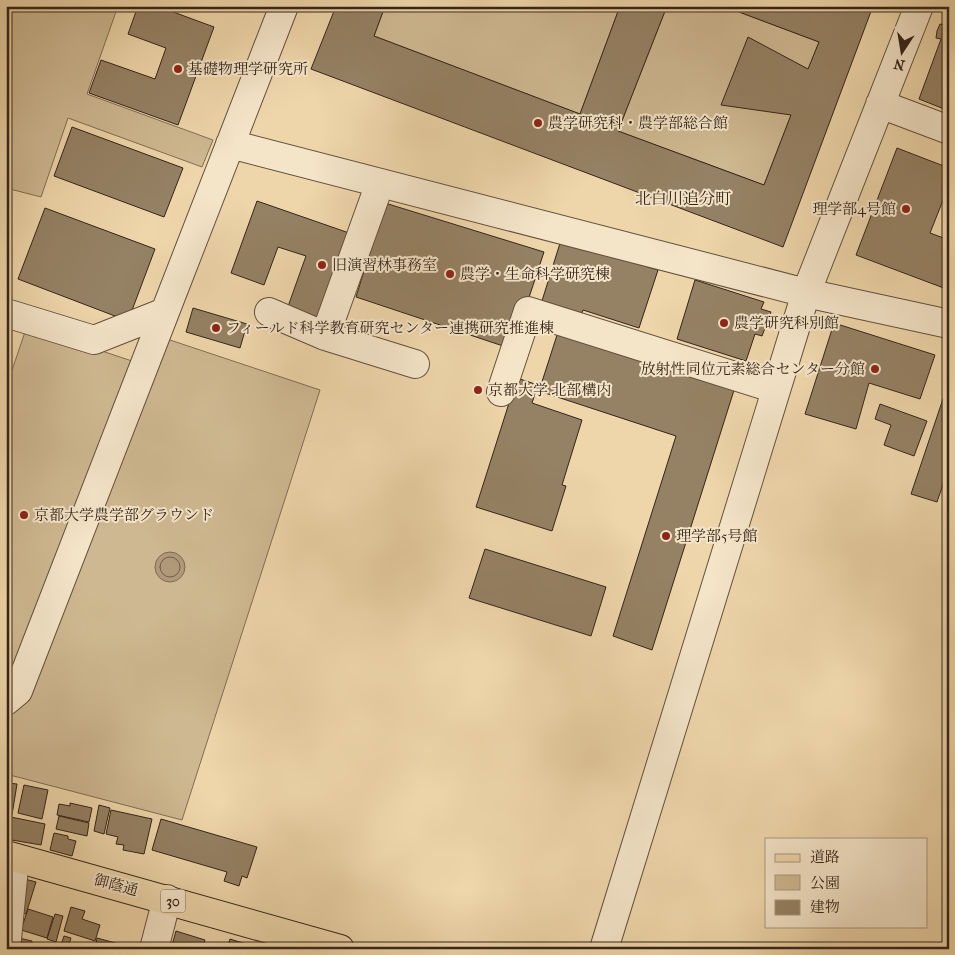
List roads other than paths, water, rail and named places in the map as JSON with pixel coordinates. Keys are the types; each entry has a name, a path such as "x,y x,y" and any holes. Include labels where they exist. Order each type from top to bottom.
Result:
{"main road":[{"name":"御蔭通","path":"11,856 167,899 328,947"}],"street":[{"path":"6,701 18,691 284,6"},
{"path":"604,949 806,293 919,6"},
{"path":"880,104 949,130"},
{"path":"230,144 806,293 949,324"},
{"path":"325,336 380,183"},
{"path":"501,392 528,311 776,389"},
{"path":"6,314 94,340 164,312"},
{"path":"269,312 325,336 415,364"},
{"path":"6,949 11,856"},
{"path":"154,949 167,899"}],"water":[{"path":"170,552 181,556 185,567 181,578 170,582 159,578 155,567 159,556"}],"place":[{"name":"基礎物理学研究所","path":"178,69"},
{"name":"農学研究科・農学部総合館","path":"538,123"},
{"name":"理学部4号館","path":"906,209"},
{"name":"旧演習林事務室","path":"322,265"},
{"name":"農学・生命科学研究棟","path":"450,274"},
{"name":"農学研究科別館","path":"724,323"},
{"name":"フィールド科学教育研究センター連携研究推進棟","path":"216,328"},
{"name":"放射性同位元素総合センター分館","path":"875,369"},
{"name":"京都大学 北部構内","path":"478,390"},
{"name":"京都大学農学部グラウンド","path":"24,515"},
{"name":"理学部5号館","path":"666,536"}],"district":[{"name":"北白川追分町","path":"683,198"}]}
